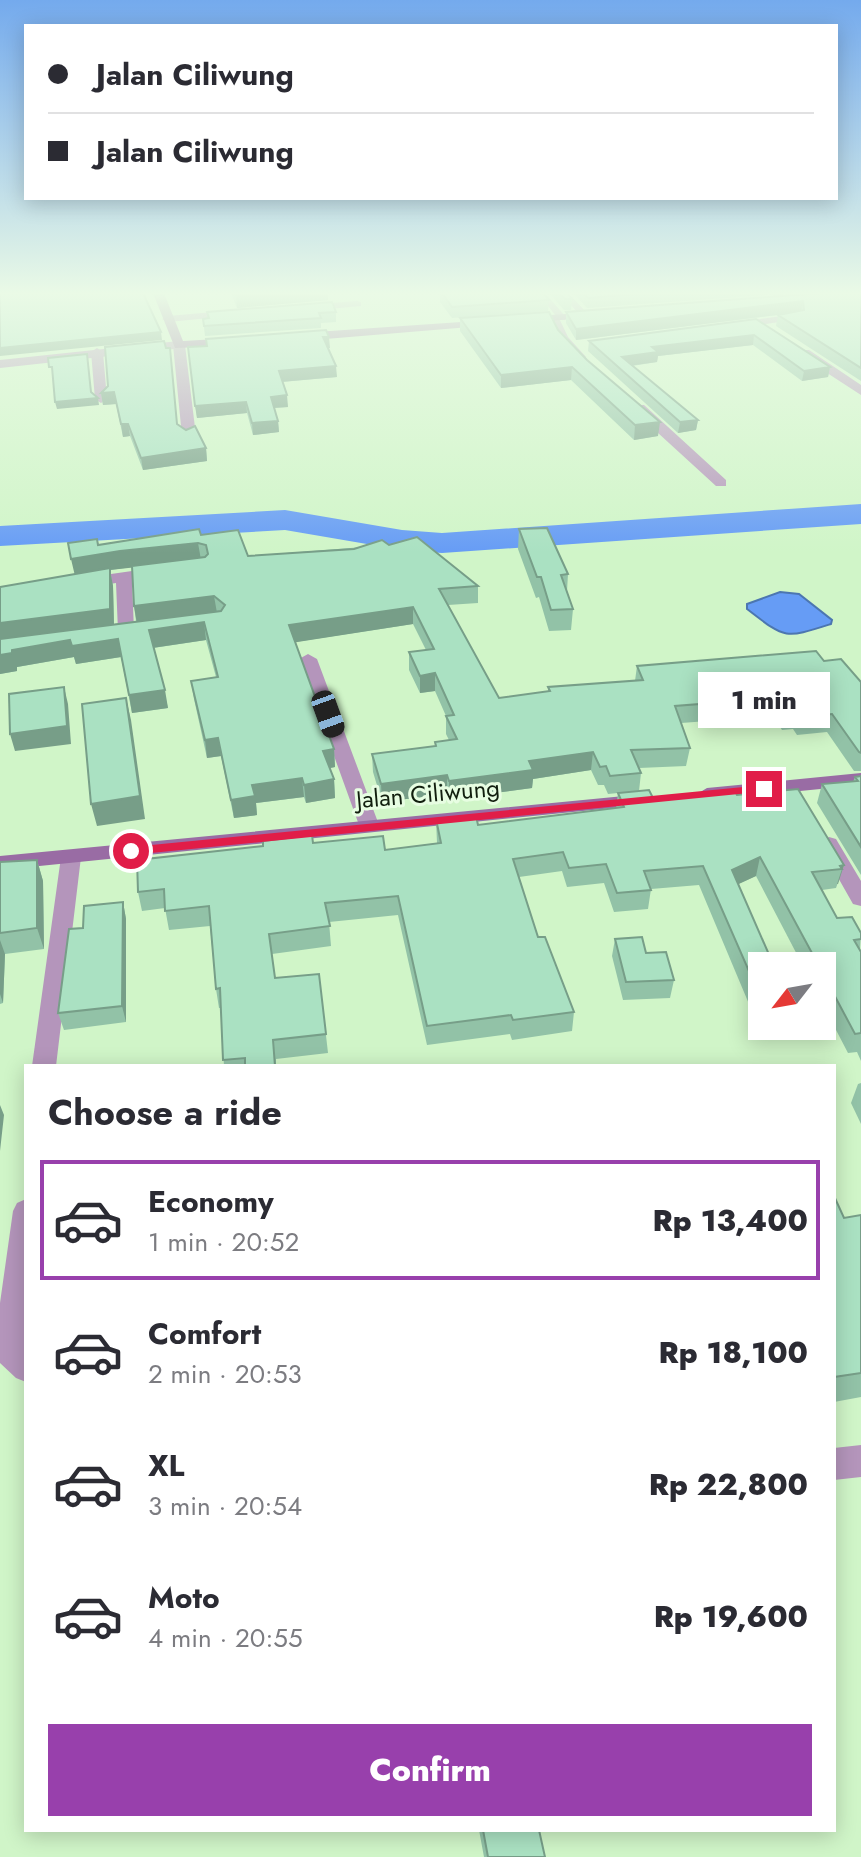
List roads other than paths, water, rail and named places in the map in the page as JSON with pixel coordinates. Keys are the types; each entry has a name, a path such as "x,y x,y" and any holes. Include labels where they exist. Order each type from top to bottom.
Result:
{"main road":[{"name":"Jalan Ciliwung","path":"0,863 861,779"}],"street":[{"path":"99,380 101,399"},
{"path":"183,380 189,436"},
{"path":"631,402 721,483"},
{"path":"62,587 170,571"},
{"path":"124,576 126,631"},
{"path":"308,659 369,825"},
{"path":"794,786 861,899"},
{"path":"44,1064 71,857"},
{"path":"24,1240 9,1344 11,1355 24,1366"},
{"path":"836,1464 861,1461"}],"water":[{"path":"780,592 799,594 832,620 831,624 794,634 786,633 778,631 747,609 747,604"}],"waterway":[{"path":"0,536 285,520 402,540 442,543 861,514"}]}
